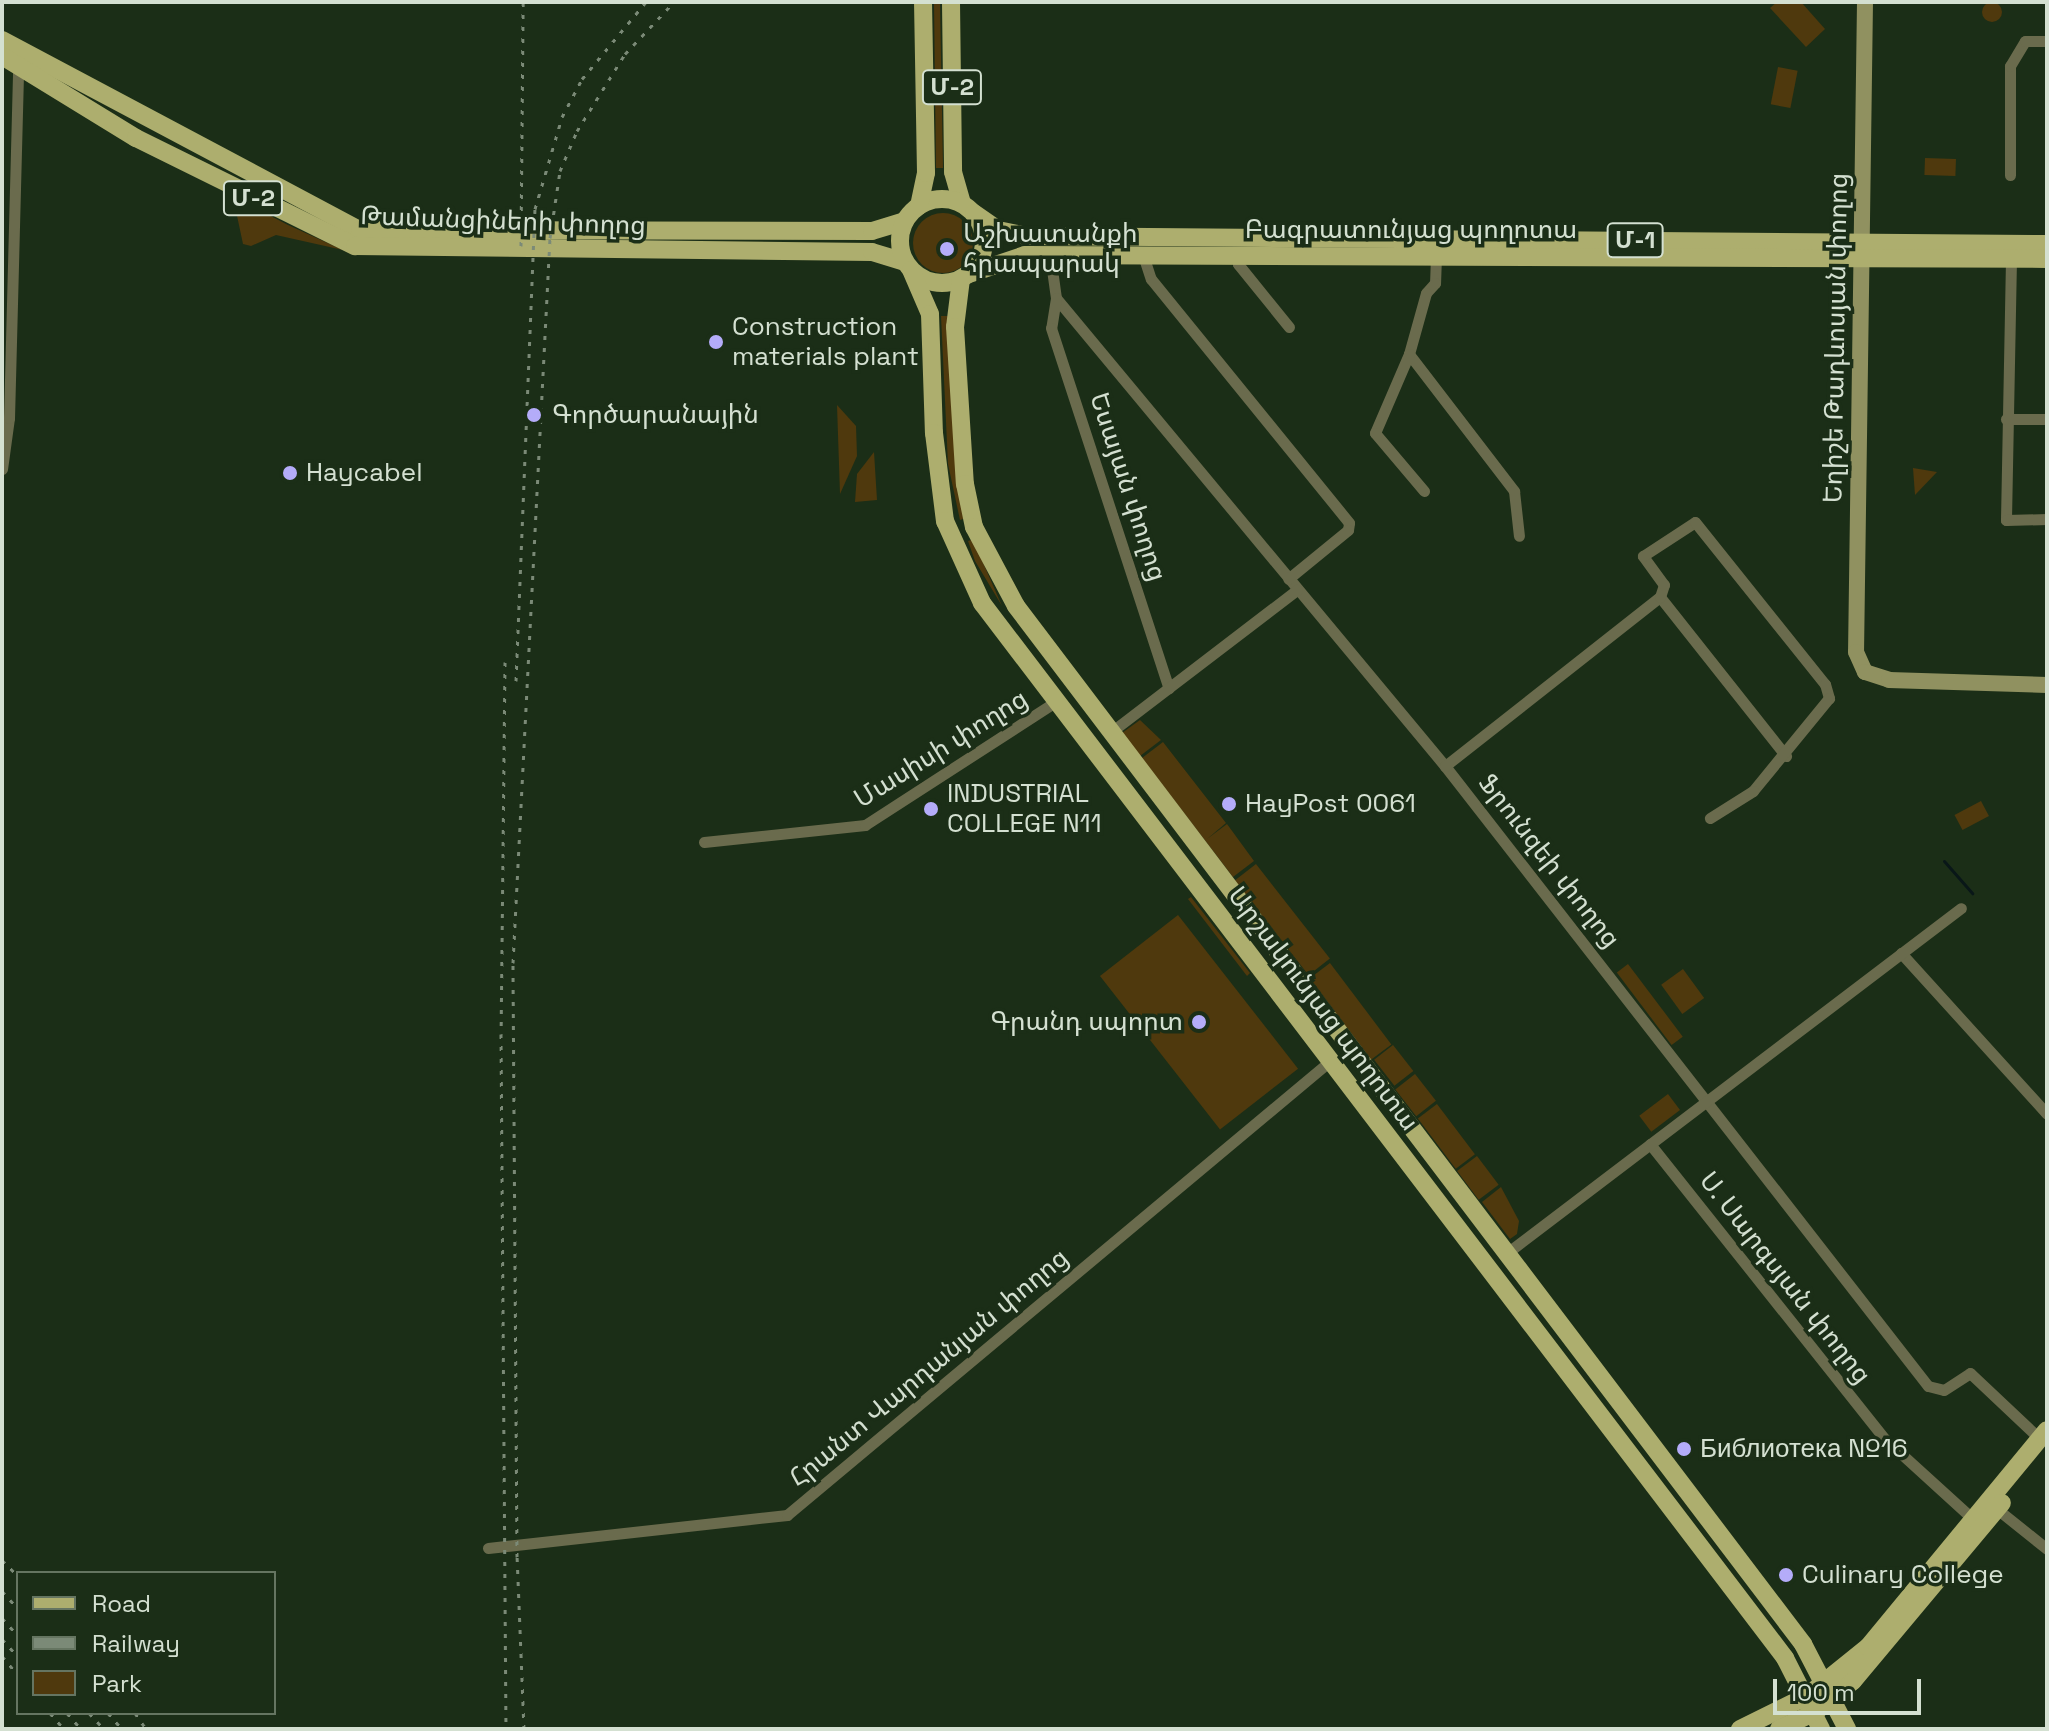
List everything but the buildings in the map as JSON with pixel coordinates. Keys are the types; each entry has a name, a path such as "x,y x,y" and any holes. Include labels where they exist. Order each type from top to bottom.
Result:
{"main road":[{"name":"Մ-2","path":"919,206 926,173 923,2"},
{"name":"Մ-2","path":"951,2 953,172 968,208"},
{"name":"Թամանցիների փողոց","path":"2,40 14,57 136,138 355,246 872,252 908,266"},
{"name":"Թամանցիների փողոց","path":"14,57 360,230 872,231 905,221"},
{"path":"940,199 968,208 984,238 978,264 965,276 929,282 908,266 900,241 905,221 919,206 940,199"},
{"name":"Բագրատունյաց պողոտա","path":"968,208 998,230 1026,236 1861,249 2047,259"},
{"name":"Բագրատունյաց պողոտա","path":"965,276 1025,255 1436,256 2047,244"},
{"name":"Արշակունյաց պողոտա","path":"908,266 930,314 934,433 949,533 992,618 1785,1658 1814,1712"},
{"name":"Արշակունյաց պողոտա","path":"965,276 955,327 961,440 974,527 1016,606 1803,1644 1847,1729"},
{"path":"949,533 961,538 974,527"},
{"path":"1057,701 1077,687"},
{"path":"1330,1061 1350,1045"},
{"path":"1617,1437 1634,1439 1634,1421"},
{"path":"1830,1691 1883,1650 1997,1509 2045,1439"},
{"path":"1779,1729 1814,1712 1973,1519 2045,1439"},
{"path":"1638,1465 1644,1451 1658,1452"},
{"path":"1740,1729 1814,1712"}],"street":[{"name":"Եղիշե Թադևոսյան փողոց","path":"1865,2 1856,652 1865,672 1889,680 2047,685"},
{"path":"2010,175 2010,66 2025,41 2047,41"},
{"path":"2,469 9,418 14,57"},
{"path":"1050,255 1056,298"},
{"path":"1143,255 1151,279 1349,523 1348,530 1288,579"},
{"path":"1239,256 1238,264 1289,327"},
{"path":"1424,491 1375,433 1409,354 1426,293 1435,283 1436,256"},
{"path":"2011,259 2006,520 2047,519"},
{"name":"Ֆրունզեի փողոց","path":"1056,298 1297,590 1319,610 1445,766 1928,1386 1944,1390 1970,1373 2045,1439"},
{"name":"Եսայան փողոց","path":"1056,298 1051,328 1169,688"},
{"path":"1409,354 1514,491 1519,536"},
{"path":"2006,419 2047,419"},
{"path":"1445,766 1660,597 1664,585 1643,556 1698,523 1825,684 1829,698 1786,756 1753,791 1710,818"},
{"path":"1111,732 1297,590"},
{"path":"1660,597 1786,756"},
{"name":"Մասիսի փողոց","path":"704,842 865,825 1057,701"},
{"path":"1507,1253 1961,908"},
{"path":"1901,953 2047,1114"},
{"name":"Հրանտ Վարդանյան փողոց","path":"488,1548 787,1515 1330,1061"},
{"name":"Ս. Սարգսյան փողոց","path":"1650,1144 1885,1439 1973,1519"},
{"path":"1997,1509 2047,1549"}],"green space":[{"path":"934,2 940,2 943,168 936,168"},
{"path":"1777,2 1801,2 1825,29 1806,47 1770,8"},
{"path":"1992,2 1999,5 2002,12 1999,19 1992,22 1985,19 1982,12 1985,5"},
{"path":"1778,67 1798,71 1790,108 1771,104"},
{"path":"1925,158 1956,159 1955,176 1924,175"},
{"path":"244,202 343,250 276,235 251,246 243,244 236,205"},
{"path":"943,213 954,215 964,222 971,232 971,254 964,264 954,271 943,273 932,271 922,264 915,254 913,243 915,232 922,222 932,215"},
{"path":"941,316 948,316 966,518 960,520 948,464"},
{"path":"837,405 856,426 857,456 840,494"},
{"path":"874,452 877,500 855,502 857,474"},
{"path":"1913,468 1937,472 1915,495"},
{"path":"974,539 1002,606 975,561 968,541"},
{"path":"1140,720 1161,740 1140,756 1122,733"},
{"path":"1163,742 1226,823 1207,839 1227,824 1254,861 1233,877 1142,758"},
{"path":"1981,801 1989,816 1962,830 1955,815"},
{"path":"1256,864 1330,959 1309,975 1235,881"},
{"path":"1191,897 1250,973 1247,976 1188,899"},
{"name":"Գրանդ սպորտ","path":"1178,915 1298,1069 1220,1130 1100,976"},
{"path":"1330,963 1391,1044 1371,1060 1309,979"},
{"path":"1628,964 1683,1037 1672,1045 1617,972"},
{"path":"1683,969 1704,998 1682,1014 1661,985"},
{"path":"1393,1045 1413,1071 1394,1086 1374,1060"},
{"path":"1415,1074 1436,1101 1416,1116 1395,1089"},
{"path":"1668,1094 1680,1110 1651,1132 1639,1116"},
{"path":"1437,1104 1475,1154 1456,1169 1418,1118"},
{"path":"1477,1156 1499,1185 1479,1200 1457,1171"},
{"path":"1501,1187 1519,1221 1517,1234 1510,1239 1482,1202"}],"waterway":[{"path":"1944,861 1972,893"}],"railway":[{"path":"521,246 523,2"},
{"path":"516,681 535,209 562,117 582,79 646,2"},
{"path":"524,1729 517,1557 513,963 550,238 560,171 577,131 625,54 674,2"},
{"path":"505,662 501,1034 506,1729"},
{"path":"2,1560 16,1574"},
{"path":"2,1591 16,1607"},
{"path":"2,1618 16,1634"},
{"path":"2,1639 16,1655"},
{"path":"2,1656 16,1673"},
{"path":"52,1715 64,1729"},
{"path":"69,1715 81,1729"},
{"path":"91,1715 104,1729"},
{"path":"110,1715 122,1729"},
{"path":"136,1715 146,1729"}],"place":[{"name":"Աշխատանքի հրապարակ","path":"947,249"},
{"name":"Construction materials plant","path":"716,342"},
{"name":"Գործարանային","path":"534,415"},
{"name":"Haycabel","path":"290,473"},
{"name":"HayPost 0061","path":"1229,804"},
{"name":"INDUSTRIAL COLLEGE N11","path":"931,809"},
{"name":"Գրանդ սպորտ","path":"1199,1022"},
{"name":"Библиотека №16","path":"1684,1449"},
{"name":"Culinary College","path":"1786,1575"}]}
